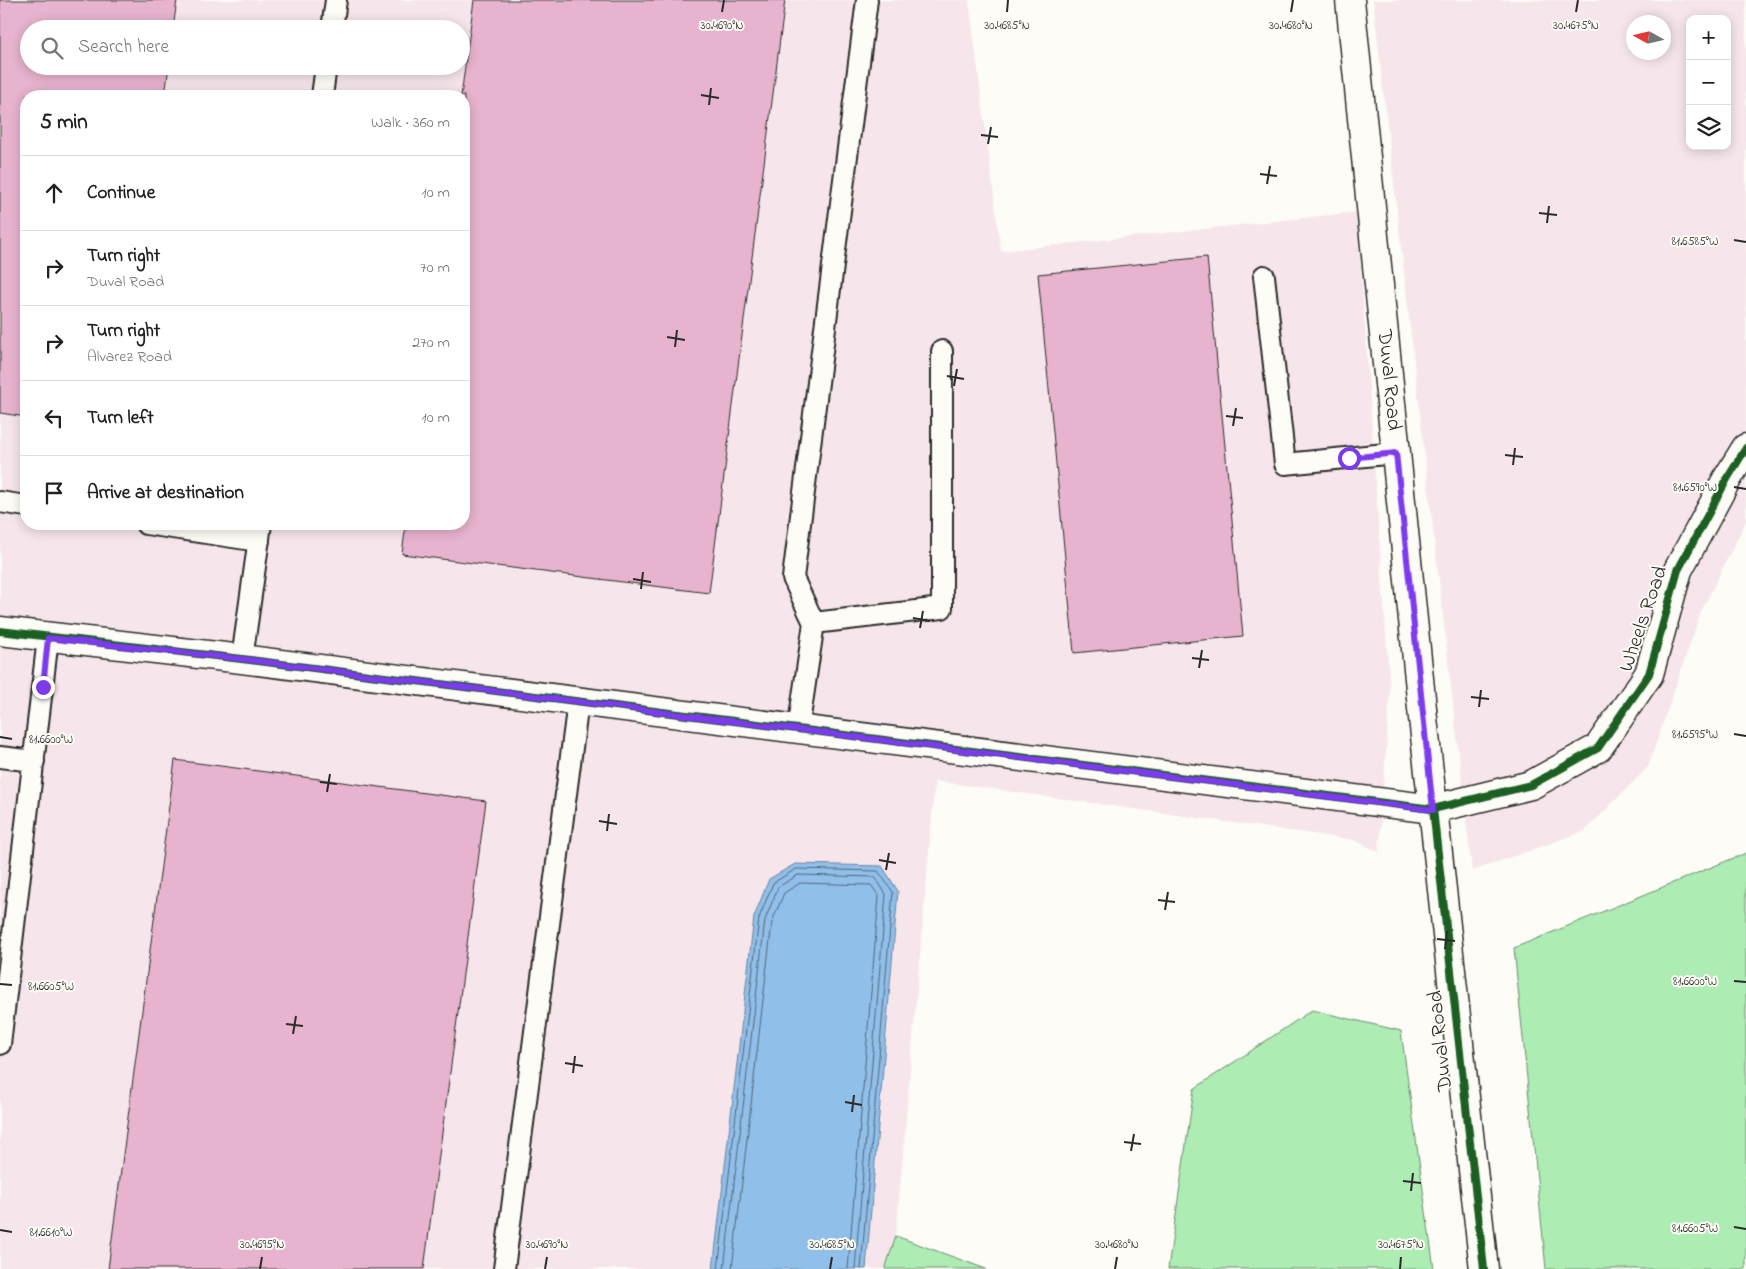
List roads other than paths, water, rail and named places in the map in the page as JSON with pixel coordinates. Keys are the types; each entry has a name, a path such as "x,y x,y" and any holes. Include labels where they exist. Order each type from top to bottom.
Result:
{"street":[{"name":"Duval Road","path":"1350,0 1433,810 1484,1269"},
{"name":"Wheels Road","path":"1433,810 1531,785 1598,748 1649,674 1678,570 1727,479 1746,448"},
{"path":"0,631 242,659 1433,810"}],"lane":[{"path":"333,20 336,0"},
{"path":"798,730 814,623 793,578 867,0"},
{"path":"323,90 325,75"},
{"path":"1264,276 1285,464 1396,453"},
{"path":"814,623 942,608 942,351"},
{"path":"0,502 20,505"},
{"path":"232,530 260,532 242,659"},
{"path":"0,1044 48,638"},
{"path":"504,1269 578,702"},
{"path":"0,757 34,761"}],"water":[{"path":"795,864 882,866 898,891 866,1269 713,1269 754,917 769,879"}]}
